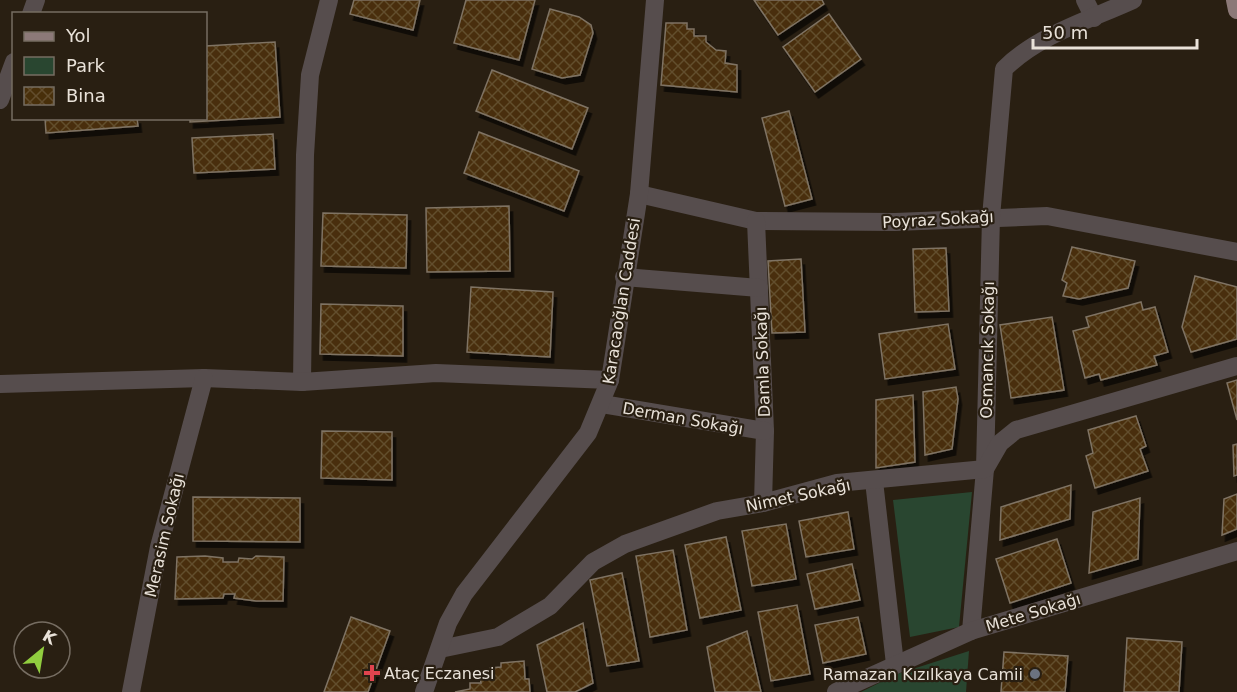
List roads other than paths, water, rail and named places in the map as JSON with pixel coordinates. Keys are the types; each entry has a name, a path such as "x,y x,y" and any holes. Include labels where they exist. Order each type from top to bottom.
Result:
{"main road":[{"path":"1235,0 1237,10"}],"street":[{"path":"302,382 305,155 310,75 329,0"},
{"name":"Karacaoğlan Caddesi","path":"424,692 448,623 464,594 588,433 602,404 610,380 624,277 639,194 655,0"},
{"path":"1084,0 1094,18 1133,0"},
{"name":"Osmancık Sokağı","path":"971,631 985,469 991,217 1004,69 1019,54 1038,43 1094,18"},
{"path":"0,100 12,67"},
{"name":"Poyraz Sokağı","path":"639,194 756,221 895,222 1047,216 1237,252"},
{"name":"Damla Sokağı","path":"756,221 765,431 762,503"},
{"path":"624,277 759,288"},
{"path":"985,469 1000,443 1016,430 1237,366"},
{"path":"0,384 204,378 302,382 436,373 610,380"},
{"name":"Merasim Sokağı","path":"131,692 159,547 204,378"},
{"name":"Derman Sokağı","path":"602,404 765,431"},
{"name":"Nimet Sokağı","path":"440,649 498,637 550,606 592,562 625,544 717,511 762,503 837,483 985,469"},
{"path":"874,481 895,664"},
{"name":"Mete Sokağı","path":"836,692 971,631 1237,551"}],"place":[{"name":"Ataç Eczanesi","path":"372,673"},
{"name":"Ramazan Kızılkaya Camii","path":"1035,674"}]}
